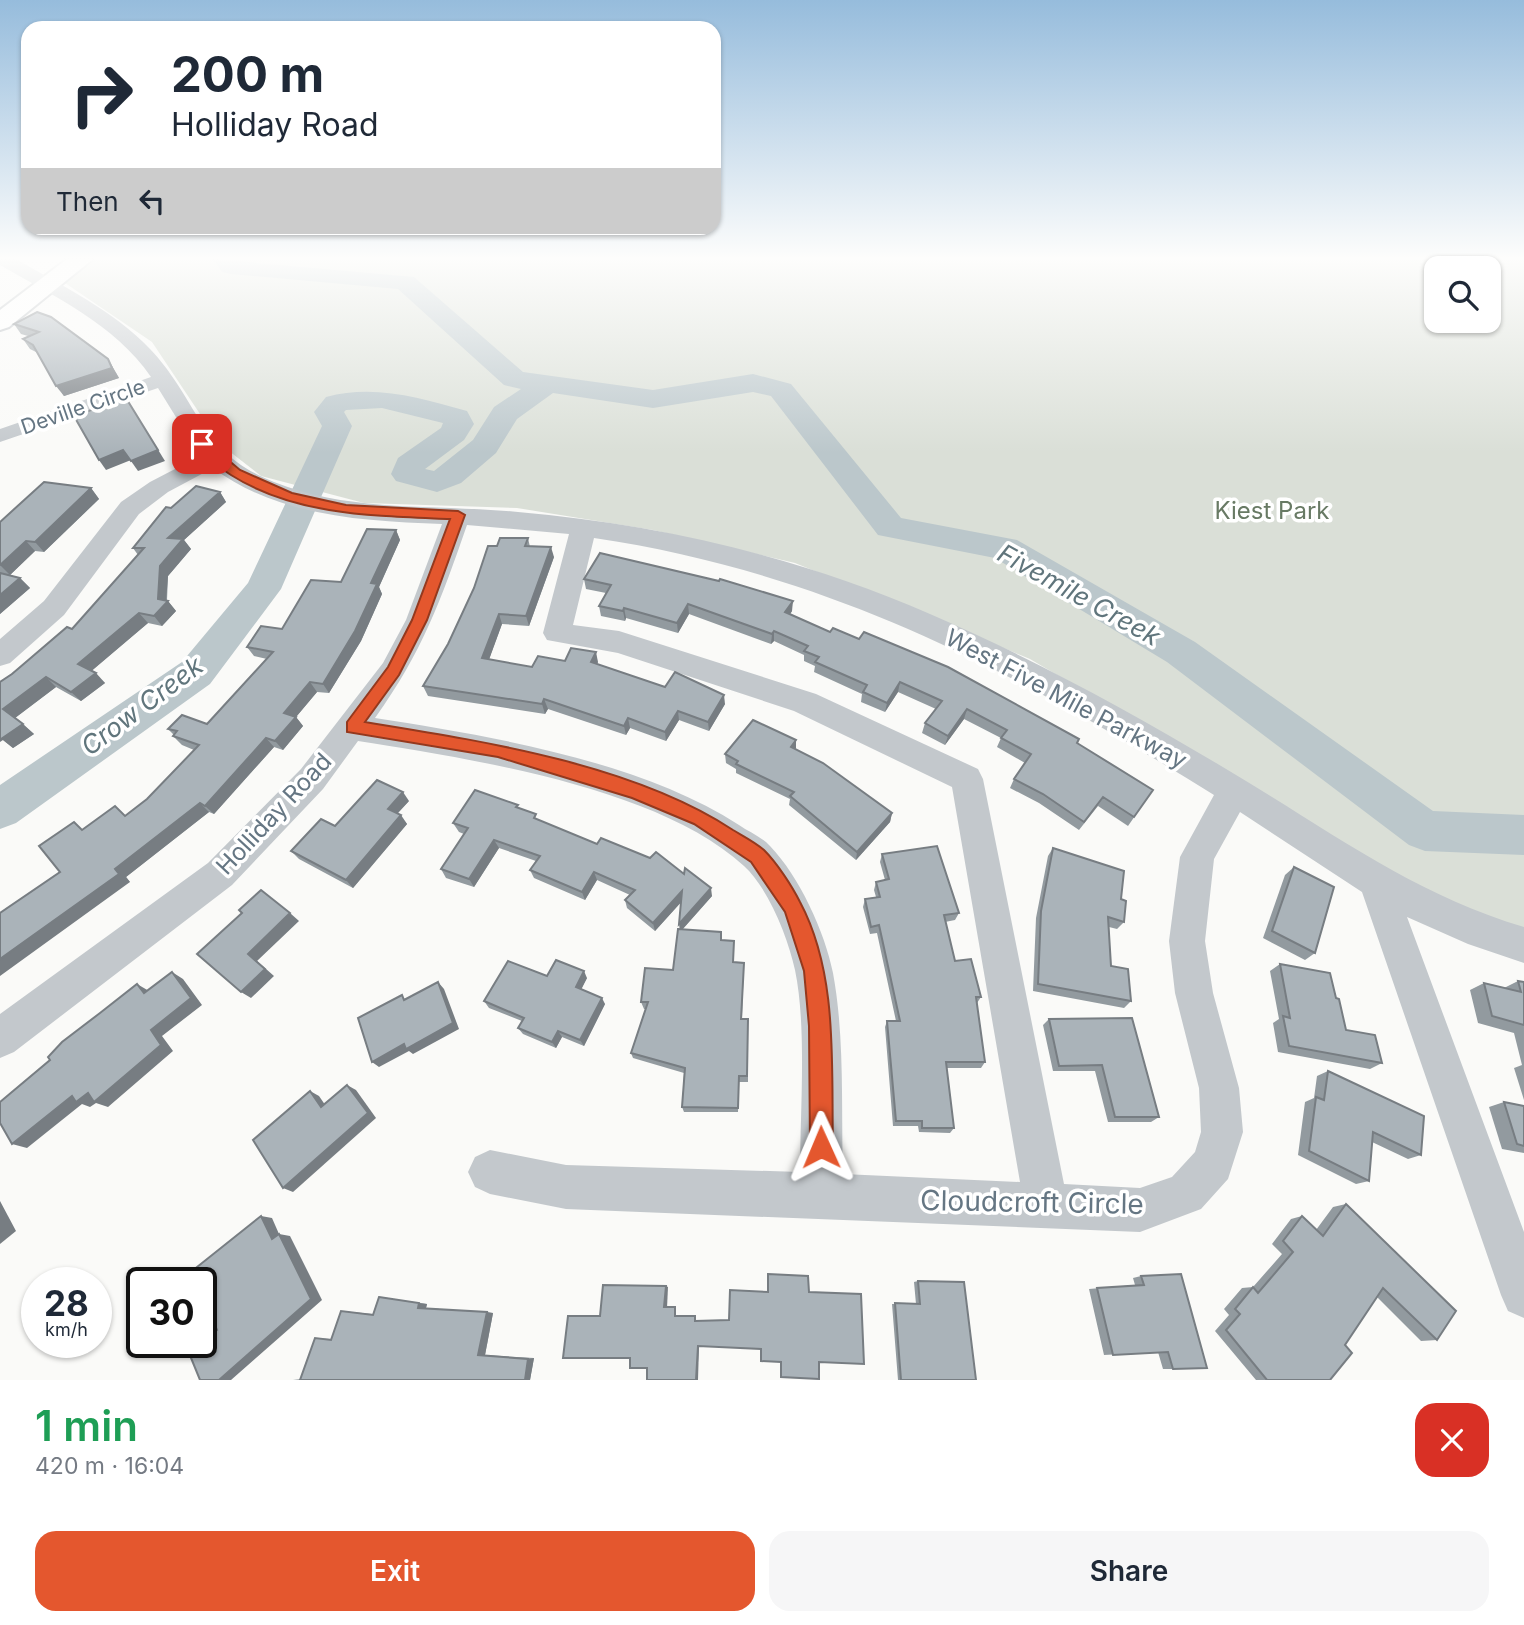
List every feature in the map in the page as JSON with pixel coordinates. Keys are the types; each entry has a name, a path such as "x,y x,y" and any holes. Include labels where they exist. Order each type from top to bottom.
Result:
{"street":[{"name":"West Five Mile Parkway","path":"111,323 143,353 164,379 202,444 235,472 265,488 346,510 458,515 584,527 679,545 755,564 911,617 995,655 1234,791 1376,882 1435,914 1524,946"},
{"name":"Deville Circle","path":"2,436 164,379"},
{"path":"0,655 54,608 130,508 159,487 216,457"},
{"name":"Holliday Road","path":"0,1038 220,874 312,779 393,671 420,620 458,515"},
{"path":"584,527 557,633 619,642 805,702 967,779 1046,1206"},
{"path":"352,727 498,750 635,791 700,818 757,856 793,908 814,971 819,1026 822,1195"},
{"name":"Cloudcroft Circle","path":"490,1172 566,1187 822,1195 1140,1210 1186,1195 1213,1164 1222,1132 1219,1088 1194,993 1187,941 1197,857 1234,791"},
{"path":"1376,882 1524,1295"}],"green space":[{"name":"Kiest Park","path":"125,323 1424,323 1424,333 1501,333 1501,323 1524,323 1524,932 1435,897 1030,659 795,563 653,530 517,508 364,503 261,476 220,444 152,342"}],"building":[{"path":"60,323 108,359 112,368 56,386 33,345 23,339 39,332 14,324"},
{"path":"126,398 158,450 131,461 123,450 99,460 74,416"},
{"path":"44,482 91,488 35,542 26,541 0,565 0,522"},
{"path":"196,486 220,492 168,538 183,539 160,566 158,599 168,601 154,616 139,613 78,664 96,673 71,692 46,677 3,709 23,724 1,739 0,682 67,627 72,629 144,548 133,548 166,507 171,508"},
{"path":"367,529 396,530 371,583 377,584 355,631 323,684 310,682 284,713 296,717 275,741 266,738 205,806 200,803 115,869 119,874 0,959 0,913 60,872 39,846 74,822 82,830 115,806 125,816 147,799 199,745 173,736 177,731 168,729 182,715 207,724 273,652 247,647 261,626 282,629 311,580 341,582"},
{"path":"500,538 528,538 525,546 551,547 526,616 499,614 482,658 532,667 538,656 565,661 571,648 596,652 591,662 665,687 675,672 724,695 708,722 678,711 665,732 628,718 624,726 544,699 542,704 423,686 448,644 474,588 488,546 497,546"},
{"path":"600,553 719,581 720,579 793,601 785,612 830,632 833,628 859,639 864,632 948,667 1079,739 1077,743 1153,790 1134,817 1103,797 1084,822 1043,794 1014,779 1031,754 1001,738 1007,730 967,709 948,736 925,723 942,701 900,682 887,703 863,692 867,685 815,662 819,657 804,651 808,646 774,631 772,634 688,604 677,623 624,608 623,611 599,606 611,585 584,579"},
{"path":"0,573 20,578 0,595"},
{"path":"753,720 796,740 791,747 823,763 892,813 857,852 790,796 794,792 736,764 738,761 725,754"},
{"path":"377,780 403,792 388,809 401,815 346,880 291,851 321,819 335,826"},
{"path":"475,790 518,805 516,807 536,814 534,818 597,844 601,838 650,858 656,852 684,874 685,868 711,888 679,924 682,891 653,923 625,900 635,890 594,872 582,892 530,870 540,856 494,840 469,879 441,869 468,828 453,823"},
{"path":"937,846 959,913 944,915 955,961 971,959 981,997 976,997 985,1062 946,1062 954,1128 922,1128 922,1121 896,1121 887,1021 900,1021 879,925 871,927 865,899 880,897 876,882 889,879 882,854"},
{"path":"1053,848 1124,871 1121,899 1126,901 1124,922 1108,917 1111,966 1128,969 1131,1001 1038,984 1041,911"},
{"path":"1294,867 1334,887 1315,953 1272,931"},
{"path":"261,890 290,913 248,954 265,969 241,992 197,954 242,913 239,910"},
{"path":"678,929 721,932 721,940 734,941 733,962 744,963 741,1019 748,1019 747,1076 739,1076 738,1108 682,1107 685,1068 631,1053 648,1002 641,1002 645,968 673,970"},
{"path":"556,960 584,971 576,987 602,998 580,1040 558,1031 552,1042 518,1028 524,1018 484,1001 508,961 547,976"},
{"path":"1280,964 1330,973 1346,1030 1375,1035 1382,1063 1289,1046 1283,1016 1290,1018"},
{"path":"172,972 191,998 151,1030 161,1045 94,1102 88,1093 76,1102 72,1096 12,1144 0,1123 0,1102 50,1060 48,1057 62,1042 137,984 144,993"},
{"path":"1518,981 1524,982 1524,1025 1492,1016 1484,983 1521,992"},
{"path":"438,982 453,1023 406,1049 404,1044 372,1062 358,1018 402,995 404,1000"},
{"path":"1132,1018 1159,1117 1115,1117 1102,1065 1059,1066 1049,1019"},
{"path":"1328,1071 1424,1116 1421,1155 1373,1132 1369,1181 1309,1151 1316,1097 1324,1100"},
{"path":"347,1085 368,1113 283,1188 253,1140 310,1091 321,1107"},
{"path":"1504,1102 1524,1106 1524,1146 1517,1144"},
{"path":"1346,1204 1456,1311 1437,1340 1383,1288 1345,1345 1352,1353 1330,1380 1267,1380 1226,1330 1240,1314 1235,1309 1253,1287 1258,1293 1293,1252 1283,1241 1302,1216 1323,1236"},
{"path":"261,1216 272,1239 279,1234 311,1299 219,1380 200,1380 191,1358 217,1358 217,1267 197,1267"},
{"path":"768,1274 808,1276 809,1292 861,1294 864,1364 819,1362 819,1379 781,1377 781,1362 761,1361 761,1349 698,1346 696,1380 647,1380 647,1368 630,1368 630,1358 563,1358 568,1316 600,1316 603,1285 666,1286 664,1307 675,1307 675,1316 695,1316 695,1321 729,1320 730,1290 768,1292"},
{"path":"1181,1274 1207,1368 1173,1369 1168,1352 1113,1355 1097,1288 1144,1285 1141,1276"},
{"path":"918,1281 964,1282 976,1380 901,1380 895,1303 920,1304"},
{"path":"379,1297 419,1303 418,1308 487,1312 478,1355 528,1359 525,1380 300,1380 315,1338 331,1340 341,1311 373,1315"}],"waterway":[{"name":"Fivemile Creek","path":"452,323 514,379 653,399 753,383 781,390 890,527 1005,548 1181,652 1425,831 1524,835"},
{"name":"Crow Creek","path":"0,809 196,673 263,589 337,426 329,412 336,403 382,400 456,417 459,424 453,434 409,465 407,474 437,482 450,476 485,446 505,413 547,384"}],"route":[{"path":"202,444 235,472 265,488 288,496 346,510 458,515 420,620 393,671 352,727 498,750 635,791 700,818 757,856 793,908 814,971 819,1026 821,1147"}]}
